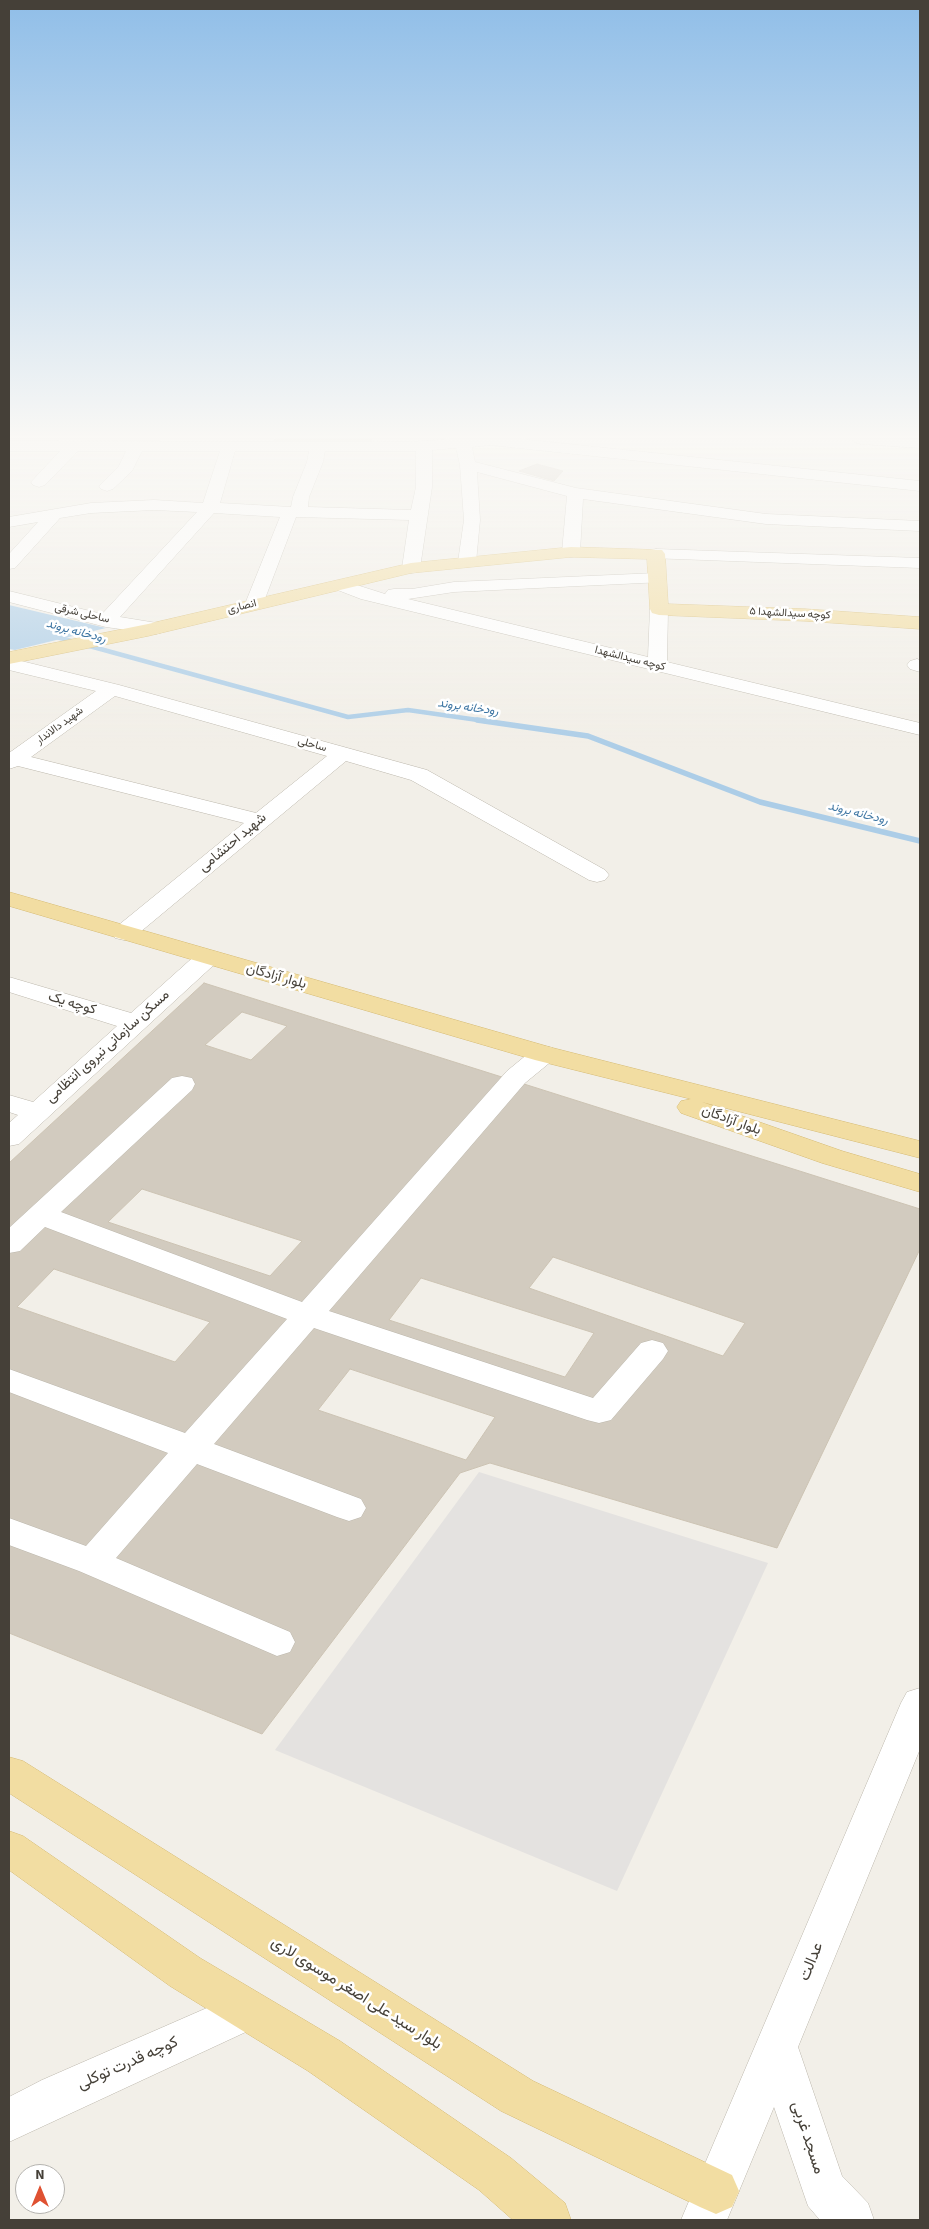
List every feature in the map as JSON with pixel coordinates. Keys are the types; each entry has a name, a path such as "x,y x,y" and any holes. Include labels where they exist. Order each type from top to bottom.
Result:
{"main road":[{"name":"انصاری","path":"9,658 152,629 411,568 571,552 656,554"},
{"path":"656,554 659,610"},
{"name":"کوچه سیدالشهدا ۵","path":"659,610 737,611 920,623"},
{"name":"بلوار آزادگان","path":"9,899 544,1054 848,1130 920,1150"},
{"name":"بلوار آزادگان","path":"544,1054 832,1157 920,1183"},
{"name":"بلوار سید علی اصغر موسوی لاری","path":"9,1773 517,2096 710,2206"},
{"path":"9,1848 185,1972 324,2056 495,2174 548,2220"}],"street":[{"path":"9,564 27,543"},
{"path":"106,620 177,543"},
{"path":"254,604 281,543"},
{"path":"411,568 414,543"},
{"path":"468,562 470,543"},
{"path":"571,552 572,543"},
{"path":"656,554 920,563"},
{"path":"367,595 412,594 454,587 657,578"},
{"name":"کوچه سیدالشهدا","path":"341,585 367,595 920,729"},
{"name":"ساحلی شرقی","path":"9,597 152,629"},
{"path":"657,666 659,610"},
{"name":"ساحلی","path":"9,664 112,689 419,775 597,875"},
{"name":"شهید دالاندار","path":"11,761 112,689"},
{"name":"شهید احتشامی","path":"124,933 342,754"},
{"path":"11,761 260,821"},
{"name":"مسکن سازمانی نیروی انتظامی","path":"9,1138 208,957"},
{"name":"کوچه یک","path":"9,984 134,1023"},
{"path":"92,1562 516,1077 544,1054"},
{"path":"9,1244 182,1084"},
{"path":"9,1103 37,1112"},
{"path":"40,1215 308,1315 599,1412 652,1352"},
{"path":"9,1380 349,1508"},
{"path":"9,1531 92,1562 277,1642"},
{"name":"عدالت","path":"710,2206 920,1703"},
{"name":"کوچه قدرت توکلی","path":"9,2120 58,2095 248,2010"},
{"name":"مسجد غربی","path":"777,2048 824,2190 851,2220"}],"shaded area":[{"path":"479,1472 768,1563 617,1891 275,1750"}],"water":[{"path":"9,605 106,628 15,650 9,649"}],"building":[{"path":"204,983 920,1209 920,1249 777,1548 490,1463 460,1473 262,1734 9,1633 9,1163"},
{"path":"242,1012 287,1026 251,1060 205,1045"},
{"path":"142,1189 302,1241 270,1276 108,1222"},
{"path":"553,1257 745,1323 723,1356 529,1288"},
{"path":"54,1269 210,1322 175,1362 17,1307"},
{"path":"421,1278 594,1333 565,1377 389,1320"},
{"path":"350,1369 495,1417 466,1460 318,1410"}],"waterway":[{"name":"رودخانه بروند","path":"53,636 348,717 408,710 485,721"},
{"name":"رودخانه بروند","path":"477,720 588,736 760,802 920,841"}]}
